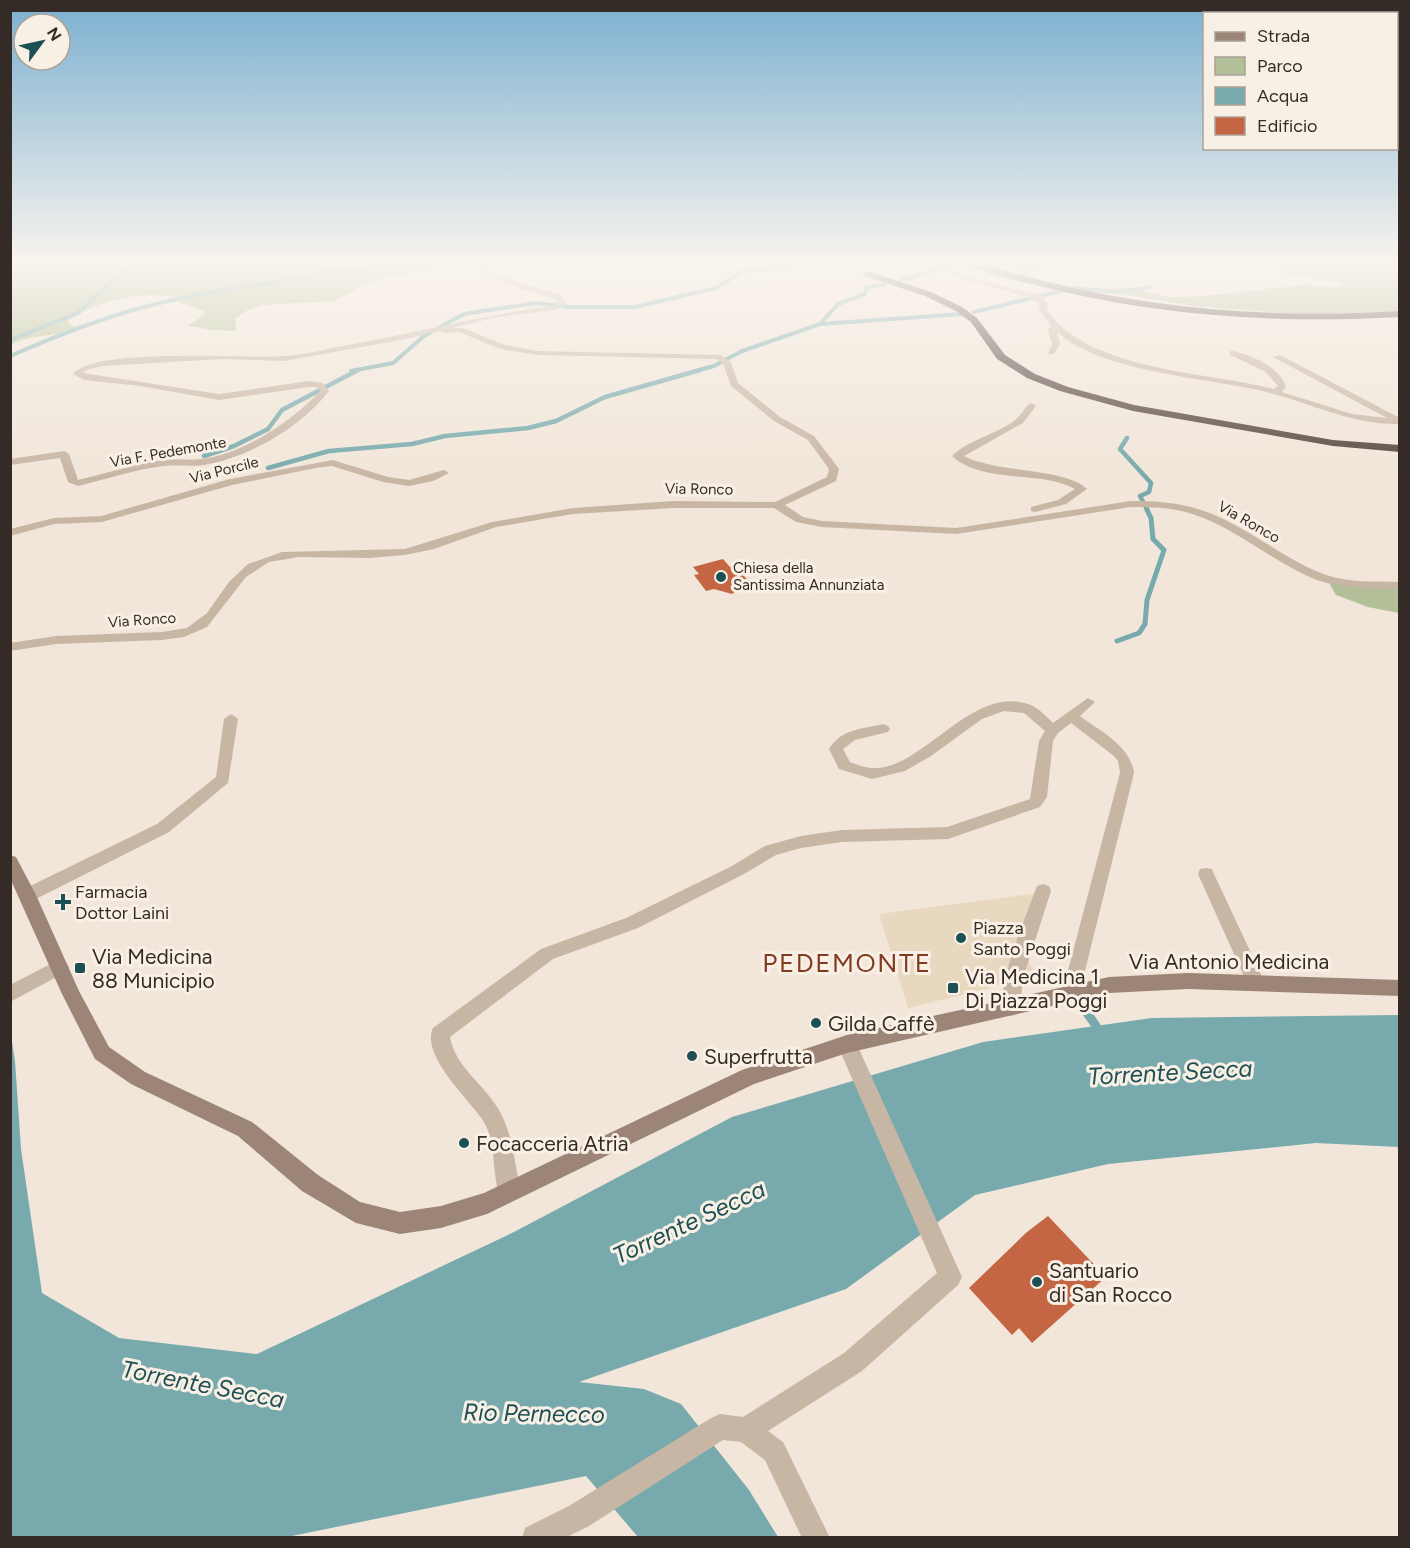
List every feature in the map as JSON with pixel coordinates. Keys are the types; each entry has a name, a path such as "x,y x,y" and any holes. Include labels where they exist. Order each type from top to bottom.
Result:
{"highway":[{"path":"982,332 995,351 1006,361 1031,376 1064,389 1133,408 1333,443 1400,449"}],"main road":[{"name":"Via Antonio Medicina","path":"10,861 102,1053 138,1078 245,1129 310,1183 356,1212 400,1223 441,1217 487,1203 749,1076 1071,993 1109,985 1188,981 1400,988"}],"street":[{"name":"Via F. Pedemonte","path":"10,462 64,454 73,482 78,483 178,461 204,462 237,453 261,440 320,399 325,391 320,385 309,384 219,397 140,383 84,377 77,374 83,368 102,363 154,360 223,357 284,359 426,332"},
{"path":"423,333 432,332"},
{"path":"466,332 503,347 538,353 718,357 727,362 734,384 777,419 811,438 834,469 832,479 776,505"},
{"path":"1051,352 1056,344 1053,332"},
{"path":"1062,332 1073,341 1168,372 1276,393 1346,415 1382,422 1399,421"},
{"path":"1233,353 1263,367 1281,381 1282,386 1276,393"},
{"path":"1277,357 1399,421"},
{"path":"1001,526 1009,517 1062,502 1082,489 1075,483 970,464 957,456 965,449 1013,426 1030,412 1031,406"},
{"name":"Via Porcile","path":"10,533 54,521 102,519 230,482 316,465 333,463 387,480 409,483 444,473"},
{"name":"Via Ronco","path":"10,647 53,642 167,636 191,631 209,618 236,578 247,568 266,560 308,553 405,552 502,522 558,513 668,503 776,505 789,511 800,520 822,524 956,531 1001,526 1049,516 1131,504 1174,505 1216,518 1293,564 1325,578 1400,586"},
{"path":"509,1191 497,1127 440,1045 440,1034 547,954 632,923 738,870 771,850 801,842 842,836 948,833 1035,803 1039,797 1046,741 1053,730 1088,702"},
{"path":"883,729 849,736 840,741 836,749 844,765 862,772 897,769 937,745 986,710 1005,705 1019,705 1032,710 1053,730"},
{"path":"1071,716 1119,752 1125,760 1127,773 1071,993"},
{"path":"28,895 163,828 223,779 231,719"},
{"path":"1206,874 1257,983"},
{"path":"1011,1008 1014,978 1043,891"},
{"path":"18,990 60,967"},
{"path":"746,1430 853,1362 950,1277 850,1051"},
{"path":"535,1538 579,1516 720,1427 746,1430 774,1451 817,1538"}],"green space":[{"path":"11,332 64,332 27,339 11,345"},
{"path":"1329,583 1399,588 1399,613 1368,607 1336,595"}],"shaded area":[{"name":"Piazza Santo Poggi","path":"1032,894 1048,898 1028,961 1033,970 994,987 908,1008 879,914"}],"water":[{"path":"1399,1015 1399,1147 1316,1143 1108,1164 975,1195 846,1289 579,1382 644,1389 681,1404 749,1490 778,1537 638,1537 586,1476 287,1537 11,1537 10,1029 15,1061 21,1149 42,1293 119,1338 257,1354 514,1232 732,1117 983,1042 1152,1018"}],"building":[{"name":"Chiesa della Santissima Annunziata","path":"723,559 730,567 735,566 753,586 739,589 732,594 714,589 706,591 694,575 699,574 693,567"},
{"name":"Santuario di San Rocco","path":"1048,1216 1106,1277 1032,1343 1019,1328 1012,1335 969,1288 1027,1232"}],"waterway":[{"path":"10,340 30,332"},
{"path":"10,356 69,332"},
{"path":"351,371 393,363 431,332"},
{"path":"695,371 714,366 742,351 796,332"},
{"path":"204,456 234,446 268,429 282,410 358,370"},
{"path":"268,468 329,451 412,444 445,436 528,428 556,421 605,397 700,370"},
{"path":"1127,438 1120,449 1151,483 1149,492 1140,496 1148,511"},
{"path":"1117,641 1139,633 1145,624 1147,600 1164,550 1153,539 1151,518 1147,510"},
{"path":"1085,1010 1101,1033"}],"place":[{"name":"Chiesa della Santissima Annunziata","path":"721,577"},
{"name":"Farmacia Dottor Laini","path":"63,902"},
{"name":"Piazza Santo Poggi","path":"961,938"},
{"name":"Via Medicina 88 Municipio","path":"80,968"},
{"name":"Via Medicina 1 Di Piazza Poggi","path":"953,988"},
{"name":"Gilda Caffè","path":"816,1023"},
{"name":"Superfrutta","path":"692,1056"},
{"name":"Focacceria Atria","path":"464,1143"},
{"name":"Santuario di San Rocco","path":"1037,1282"}],"district":[{"name":"PEDEMONTE","path":"847,963"}],"water label":[{"name":"Torrente Secca","path":"1170,1072"},
{"name":"Torrente Secca","path":"689,1222"},
{"name":"Torrente Secca","path":"203,1384"},
{"name":"Rio Pernecco","path":"534,1413"}]}
